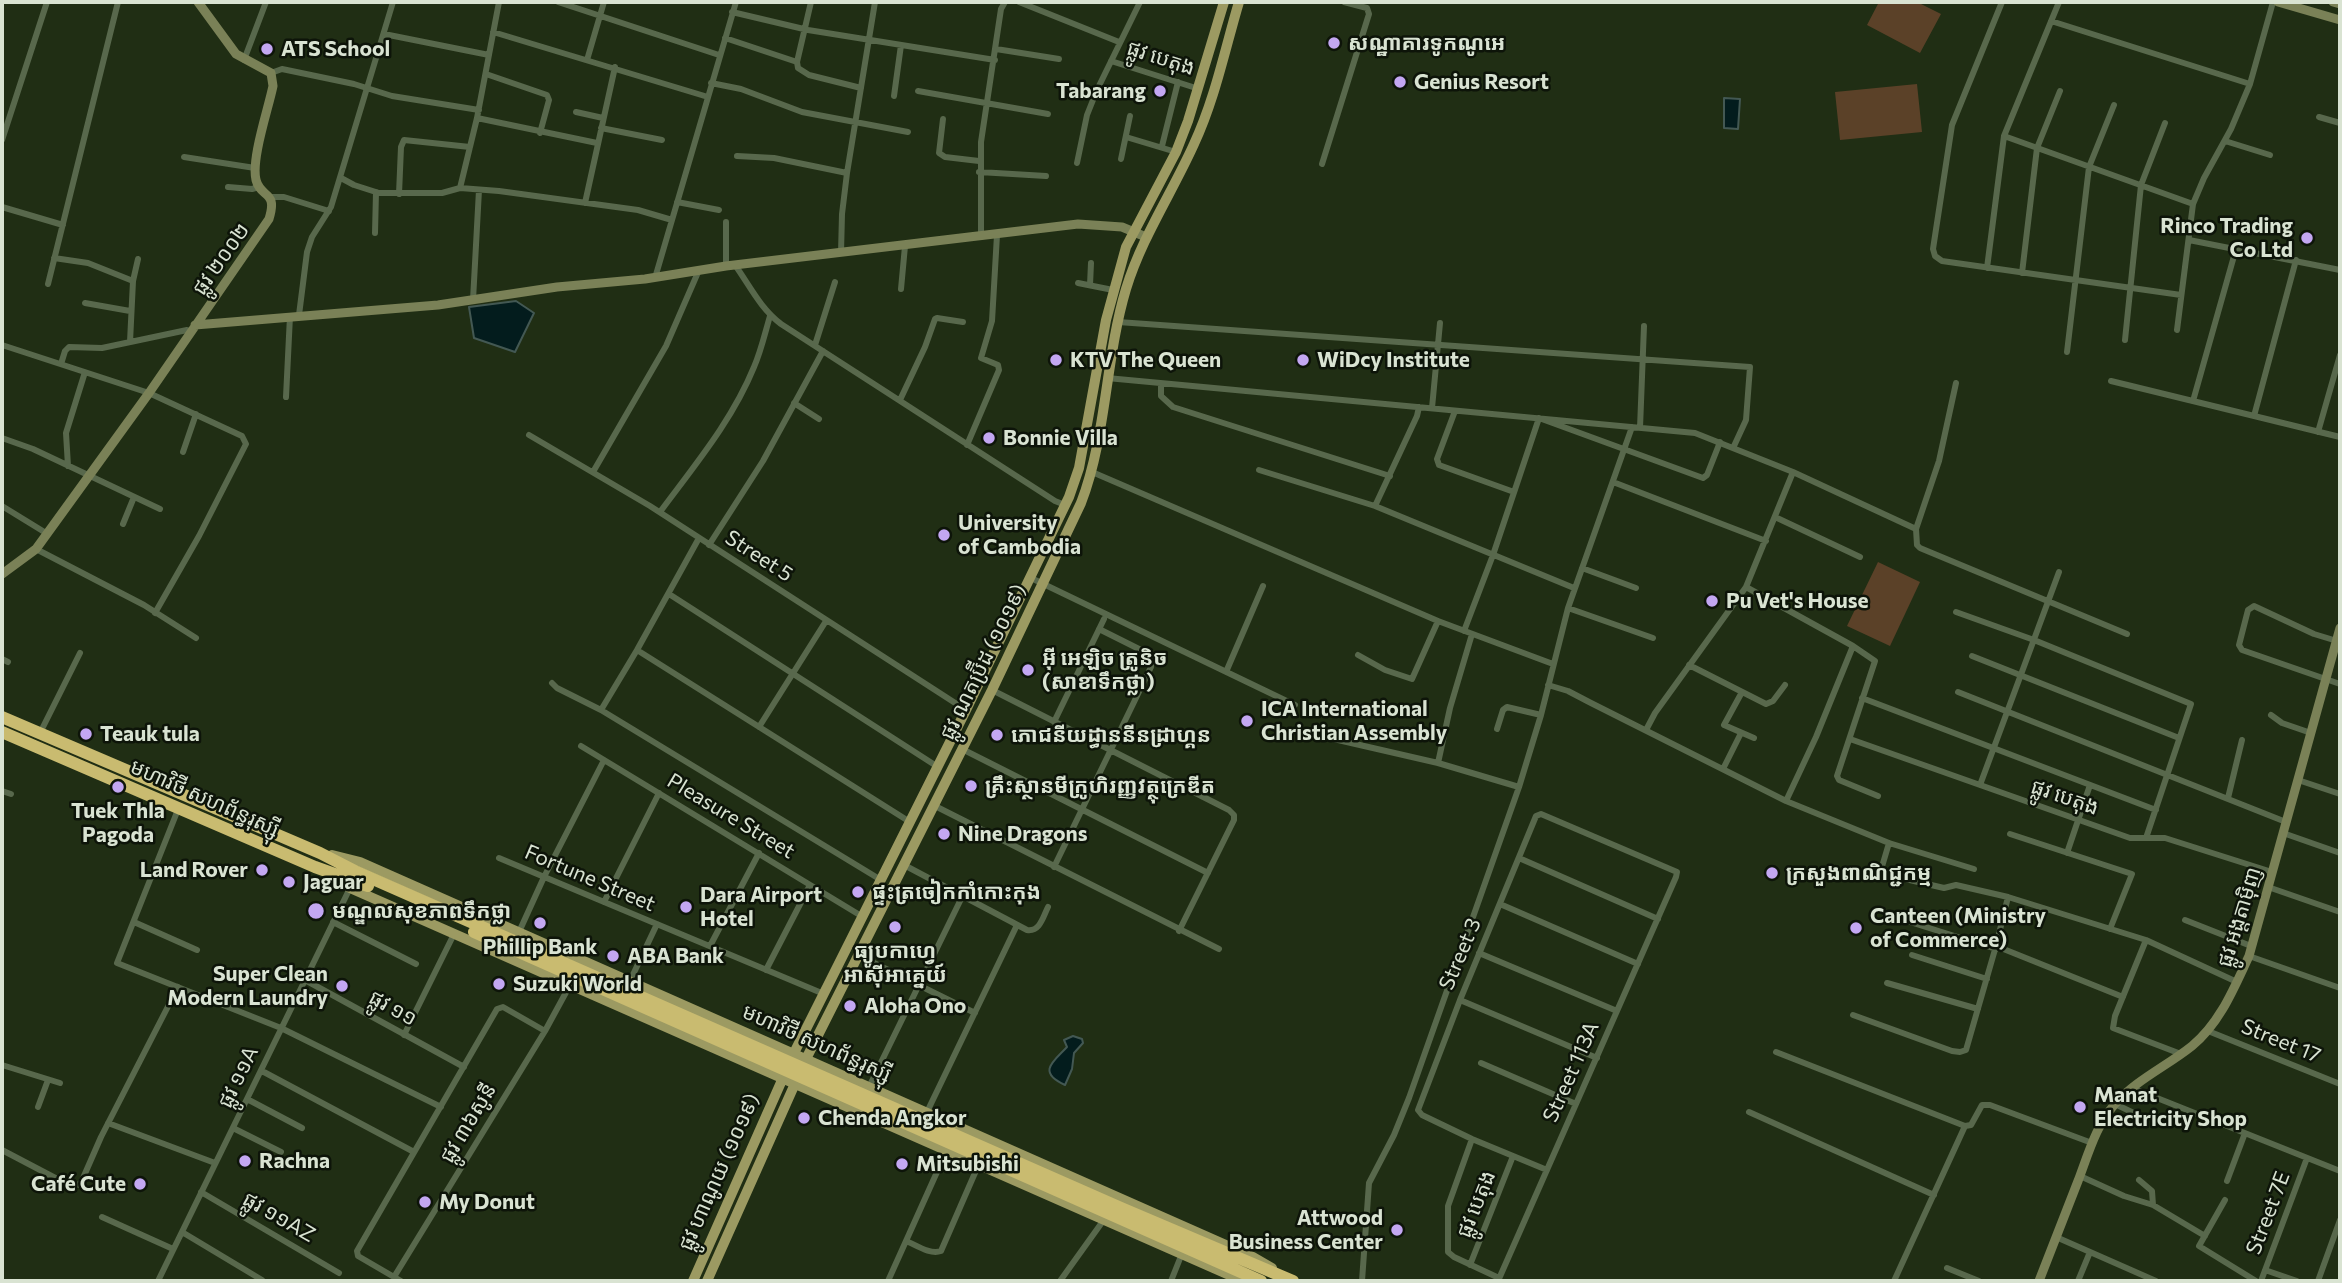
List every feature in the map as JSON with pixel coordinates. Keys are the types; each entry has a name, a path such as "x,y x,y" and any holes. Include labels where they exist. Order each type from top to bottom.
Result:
{"highway":[{"name":"មហាវិថី សហព័ន្ធរុស្ស៊ី","path":"2,717 320,852 469,925"},
{"name":"មហាវិថី សហព័ន្ធរុស្ស៊ី","path":"2,732 315,867 469,925"},
{"path":"469,925 1119,1213 1261,1281"},
{"path":"1119,1213 1290,1280"}],"main road":[{"name":"ផ្លូវ ណតប្រ៊ីដ (១០១៩)","path":"782,1079 1065,505 1079,468 1113,290 1126,247 1175,152 1199,89 1224,2"},
{"name":"ផ្លូវ ណតប្រ៊ីដ (១០១៩)","path":"794,1085 992,690 1077,512 1092,472 1107,378 1129,281 1146,237 1180,175 1202,127 1239,2"},
{"name":"មហាវិថី សហព័ន្ធរុស្ស៊ី","path":"320,852 360,862 927,1112 1254,1257 1290,1280"},
{"name":"មហាវិថី សហព័ន្ធរុស្ស៊ី","path":"315,867 350,888 1243,1281"},
{"path":"629,1011 637,1010 643,1003 645,994 641,986"},
{"name":"ផ្លូវ ហាណូយ (១០១៩)","path":"692,1281 782,1079"},
{"name":"ផ្លូវ ហាណូយ (១០១៩)","path":"706,1281 794,1085"},
{"path":"916,1138 911,1129 911,1121 918,1113 927,1112"}],"street":[{"path":"2,140 47,2"},
{"path":"48,284 118,2"},
{"path":"198,2 230,48 244,60 271,73 282,69 355,84 406,99 479,110"},
{"path":"244,60 266,2"},
{"path":"286,397 294,316 307,252 312,237 329,211 341,178 393,2"},
{"path":"460,188 479,110 499,2"},
{"path":"558,2 719,55"},
{"path":"587,60 604,2"},
{"path":"655,278 736,2"},
{"path":"811,2 797,62 801,72 861,88"},
{"path":"841,253 847,173 875,2"},
{"path":"981,237 979,161 1001,9 1005,2"},
{"path":"1019,2 1119,42"},
{"path":"1077,163 1087,114 1140,2"},
{"path":"1322,164 1369,14 1367,8 1344,2"},
{"path":"2002,2 1952,125 1933,250 1935,256 1942,261 2181,295"},
{"path":"1987,268 2004,136 2059,2"},
{"path":"2176,330 2193,204 2204,178 2225,142 2250,84 2276,2 2340,20"},
{"path":"2333,2 2340,4"},
{"path":"733,12 806,29 995,60"},
{"path":"2051,21 2250,84"},
{"path":"493,32 708,97"},
{"path":"384,34 489,55"},
{"path":"725,38 797,62"},
{"path":"894,96 901,45"},
{"path":"996,49 1059,58"},
{"name":"ផ្លូវ បេតុង","path":"1111,61 1199,89"},
{"path":"585,203 615,67"},
{"path":"271,73 273,86 255,168 259,187 270,197 284,197 329,211"},
{"path":"486,74 547,95 549,100 540,133"},
{"path":"1161,146 1178,82"},
{"path":"711,83 741,89 802,112 908,132"},
{"path":"918,91 1048,114"},
{"path":"2022,273 2036,148 2060,91"},
{"path":"2067,352 2088,167 2114,105"},
{"path":"576,112 603,118"},
{"path":"1121,159 1130,116"},
{"path":"2319,117 2340,123"},
{"path":"477,118 597,143"},
{"path":"943,119 939,153 945,157 979,161"},
{"path":"2125,340 2141,186 2165,123"},
{"path":"601,128 662,140"},
{"path":"2004,136 2193,204"},
{"path":"1126,137 1175,152"},
{"path":"399,194 401,147 404,140 470,147"},
{"path":"2225,142 2270,155"},
{"path":"737,156 774,159 847,173"},
{"path":"184,157 255,168"},
{"path":"979,172 1046,176"},
{"path":"341,178 376,192 442,193 460,188 499,191 638,211 672,220"},
{"path":"228,187 259,187"},
{"path":"473,300 479,190"},
{"path":"374,233 376,192"},
{"name":"ផ្លូវ ២០០២","path":"36,549 266,226 272,212 270,197"},
{"path":"677,202 719,210"},
{"path":"2,207 63,225"},
{"path":"726,222 730,265 751,288 757,302 770,316 967,445 1065,505"},
{"path":"61,364 65,351 69,348 102,348 193,328 294,316 473,300 557,287 655,278 730,265 1087,224 1122,227 1146,237"},
{"path":"967,445 999,370 998,365 981,358 994,309 998,235"},
{"path":"2189,240 2340,270"},
{"path":"901,289 905,246"},
{"path":"2193,401 2236,250"},
{"path":"54,258 88,264 133,281"},
{"path":"130,342 130,311 138,260"},
{"path":"2254,416 2296,260"},
{"path":"1090,285 1091,263"},
{"path":"593,472 666,346 699,270"},
{"path":"816,345 835,282"},
{"path":"1078,283 1113,290"},
{"path":"85,303 130,311"},
{"path":"660,512 715,438 737,401 754,368 770,316"},
{"path":"900,400 935,319 937,317 963,322"},
{"path":"1118,322 1750,367 1746,420 1734,446"},
{"path":"1432,408 1440,323"},
{"path":"1640,428 1644,326"},
{"path":"2,345 149,393 243,436 246,443 199,536 155,613"},
{"path":"709,545 763,461 823,351"},
{"path":"2318,432 2340,355"},
{"path":"68,466 66,433 85,372"},
{"path":"1107,378 1695,433 1734,446 1916,529"},
{"path":"2111,381 2340,437"},
{"path":"1956,383 1939,461 1916,529 1917,545 2127,634"},
{"path":"1161,384 1161,396 1173,407 1391,476"},
{"path":"794,404 819,419"},
{"path":"1375,506 1391,476 1419,407"},
{"path":"1455,411 1437,463 1514,492"},
{"path":"183,452 196,414"},
{"path":"1539,418 1706,477 1720,442"},
{"path":"1464,631 1493,555 1539,418"},
{"path":"1362,1281 1369,1183 1394,1135 1409,1098 1519,787 1574,588 1632,427"},
{"name":"Street 5","path":"529,435 660,512 966,710"},
{"path":"2,438 160,509"},
{"path":"1259,470 1375,506 1574,588"},
{"path":"1092,472 1438,621 1553,664"},
{"path":"1646,730 1746,587 1793,472"},
{"path":"1613,482 1766,541"},
{"path":"123,524 134,497"},
{"path":"2,506 46,533"},
{"path":"1775,517 1860,557"},
{"path":"601,710 699,538"},
{"path":"2,574 36,549 196,638"},
{"path":"1581,568 1636,588"},
{"path":"1980,785 2059,572"},
{"path":"1031,578 1105,616 1295,705"},
{"path":"1226,672 1263,586"},
{"path":"1746,587 1875,661 1838,778 1878,796"},
{"path":"669,594 938,767"},
{"path":"2337,640 2314,634 2254,606 2248,610 2240,648 2340,684"},
{"path":"1568,608 1653,638"},
{"path":"1956,612 2188,701 2191,706 2146,838"},
{"path":"1054,722 1105,616"},
{"path":"759,727 826,621"},
{"path":"1358,655 1385,670 1412,679 1438,621"},
{"name":"ផ្លូវ អង្តតាម៉ិញ","path":"2039,1281 2092,1143 2105,1118 2132,1088 2181,1055 2208,1031 2237,982 2250,951 2340,628"},
{"path":"1054,867 1152,659 1147,653 1099,629"},
{"path":"1438,763 1450,708 1472,634"},
{"path":"1786,801 1816,737 1853,646"},
{"path":"637,650 910,822"},
{"path":"40,733 80,653"},
{"path":"1972,656 2179,738"},
{"path":"1689,665 1766,704 1773,701 1785,685"},
{"path":"552,683 881,880"},
{"path":"1548,685 1568,691 1786,801 1889,844 1974,869"},
{"path":"992,690 1229,810 1234,815 1234,820 1179,931"},
{"path":"1742,692 1724,724 1754,738"},
{"path":"1958,692 2286,822"},
{"path":"1862,698 2156,810"},
{"path":"1497,729 1503,710 1507,707 1541,715"},
{"path":"2271,715 2281,723 2311,733"},
{"path":"1723,769 1741,733"},
{"path":"1312,734 1438,763 1519,787"},
{"name":"ផ្លូវ បេតុង","path":"1850,739 2130,838 2165,838 2272,872"},
{"path":"2228,798 2242,740"},
{"name":"Pleasure Street","path":"581,746 863,917"},
{"path":"962,750 1208,873"},
{"path":"519,932 604,760"},
{"path":"2298,779 2340,794"},
{"path":"2067,853 2090,785"},
{"path":"2,791 11,794"},
{"path":"604,902 659,793"},
{"path":"933,805 1219,949"},
{"path":"179,807 117,963 281,1027 441,1107"},
{"name":"Street 3","path":"1472,1139 1422,1115 1418,1110 1479,953 1538,814 1673,870 1677,872 1676,877"},
{"path":"2283,833 2340,853"},
{"path":"2010,834 2132,874 2110,929"},
{"path":"1889,844 1881,870 1884,874 1944,888 1956,885 2008,897 2146,940 2237,982"},
{"path":"710,946 758,853"},
{"name":"Fortune Street","path":"499,858 824,994"},
{"path":"1519,858 1658,919"},
{"path":"904,865 1033,931 1038,928 1048,907"},
{"name":"Street 113A","path":"1499,1280 1676,877"},
{"path":"766,970 810,885"},
{"path":"2268,887 2340,912"},
{"name":"ផ្លូវ ១១A","path":"158,1281 350,888"},
{"path":"869,1087 962,897"},
{"path":"1853,1015 1960,1052 1966,1050 2008,897"},
{"path":"1500,904 1638,964"},
{"path":"2185,920 2250,951 2340,988"},
{"path":"134,922 197,950"},
{"path":"333,922 416,964"},
{"path":"1910,922 1996,948 2123,997"},
{"path":"629,981 657,924"},
{"path":"927,1112 1017,925"},
{"path":"404,1035 454,934"},
{"path":"2146,940 2115,1016 2113,1028 2181,1055"},
{"path":"1479,953 1617,1011"},
{"path":"858,955 975,1013"},
{"path":"1912,955 1987,979"},
{"name":"ផ្លូវ ១១","path":"305,980 464,1067"},
{"path":"1887,983 1978,1009"},
{"name":"ផ្លូវ ៣៦សូនី","path":"545,1031 499,1007 357,1251 358,1256 398,1279 545,1031 570,985"},
{"path":"2,1150 63,1182 80,1185 108,1123 178,987"},
{"path":"1460,1000 1597,1058"},
{"name":"Street 17","path":"2208,1031 2340,1084"},
{"path":"1776,1052 1965,1126 1972,1125 1984,1104 2092,1143"},
{"path":"1481,1063 1576,1104"},
{"path":"2,1065 60,1083"},
{"path":"262,1070 414,1152"},
{"path":"38,1107 48,1080"},
{"path":"2132,1088 2340,1171"},
{"path":"247,1099 302,1128"},
{"path":"2115,1104 2140,1116"},
{"path":"1749,1112 1934,1195"},
{"path":"108,1123 215,1163"},
{"path":"1895,1281 1965,1126"},
{"path":"233,1128 281,1152"},
{"path":"2227,1181 2245,1133"},
{"path":"1499,1280 1454,1258 1448,1252 1447,1214 1472,1139 1547,1170"},
{"path":"888,1281 946,1152"},
{"name":"ផ្លូវ បេតុង","path":"1470,1265 1513,1156"},
{"name":"Street 7E","path":"2258,1281 2307,1158"},
{"path":"906,1241 929,1251 941,1251 978,1166"},
{"path":"2080,1176 2124,1196 2153,1205 2205,1236"},
{"path":"2139,1180 2152,1191 2153,1205"},
{"name":"ផ្លូវ ១១AZ","path":"201,1192 339,1273"},
{"path":"2225,1200 2199,1246 2258,1281"},
{"path":"102,1217 173,1249"},
{"path":"2318,1281 2340,1220"},
{"path":"1060,1281 1103,1221"},
{"path":"182,1233 262,1280"},
{"path":"2056,1237 2156,1281"},
{"path":"2332,1242 2340,1245"},
{"path":"2078,1281 2090,1252"},
{"path":"1171,1281 1181,1256"},
{"path":"1947,1269 1979,1281"},
{"path":"2265,1269 2297,1281"}],"shaded area":[{"path":"1879,2 1917,2 1941,14 1920,53 1867,25"},
{"path":"1917,84 1922,132 1840,140 1835,92"},
{"path":"1878,562 1920,582 1890,646 1847,626"}],"water":[{"path":"1724,98 1740,99 1738,129 1724,128"},
{"path":"516,301 534,313 515,352 474,338 469,307"},
{"path":"1073,1036 1082,1039 1083,1043 1074,1053 1072,1069 1065,1085 1051,1076 1049,1071 1053,1062 1067,1047 1064,1040"}],"place":[{"name":"សណ្ឋាគារទូកណូអេ","path":"1334,43"},
{"name":"ATS School","path":"267,49"},
{"name":"Genius Resort","path":"1400,82"},
{"name":"Tabarang","path":"1160,91"},
{"name":"Rinco Trading Co Ltd","path":"2307,238"},
{"name":"KTV The Queen","path":"1056,360"},
{"name":"WiDcy Institute","path":"1303,360"},
{"name":"Bonnie Villa","path":"989,438"},
{"name":"University of Cambodia","path":"944,535"},
{"name":"Pu Vet's House","path":"1712,601"},
{"name":"អ៊ី អេឡិច ត្រូនិច (សាខាទឹកថ្លា)","path":"1028,670"},
{"name":"ICA International Christian Assembly","path":"1247,721"},
{"name":"Teauk tula","path":"86,734"},
{"name":"ភោជនីយដ្ធាននីនដ្រាហ្គន","path":"997,735"},
{"name":"គ្រឹះស្ថានមីក្រូហិរញ្ញវត្ថុក្រេឌីត","path":"971,786"},
{"name":"Tuek Thla Pagoda","path":"118,787"},
{"name":"Nine Dragons","path":"944,834"},
{"name":"Land Rover","path":"262,870"},
{"name":"ក្រសួងពាណិជ្ជកម្ម","path":"1772,873"},
{"name":"Jaguar","path":"289,882"},
{"name":"ផ្ទះត្រចៀកកាំកោះកុង","path":"858,892"},
{"name":"Dara Airport Hotel","path":"686,907"},
{"name":"មណ្ឌលសុខភាពទឹកថ្លា","path":"316,911"},
{"name":"Phillip Bank","path":"540,923"},
{"name":"ធ្យូបកាហ្វេ អាស៊ីអាគ្នេយ៍","path":"895,927"},
{"name":"Canteen (Ministry of Commerce)","path":"1856,928"},
{"name":"ABA Bank","path":"613,956"},
{"name":"Suzuki World","path":"499,984"},
{"name":"Super Clean Modern Laundry","path":"342,986"},
{"name":"Aloha Ono","path":"850,1006"},
{"name":"Manat Electricity Shop","path":"2080,1107"},
{"name":"Chenda Angkor","path":"804,1118"},
{"name":"Rachna","path":"245,1161"},
{"name":"Mitsubishi","path":"902,1164"},
{"name":"Café Cute","path":"140,1184"},
{"name":"My Donut","path":"425,1202"},
{"name":"Attwood Business Center","path":"1397,1230"}]}
